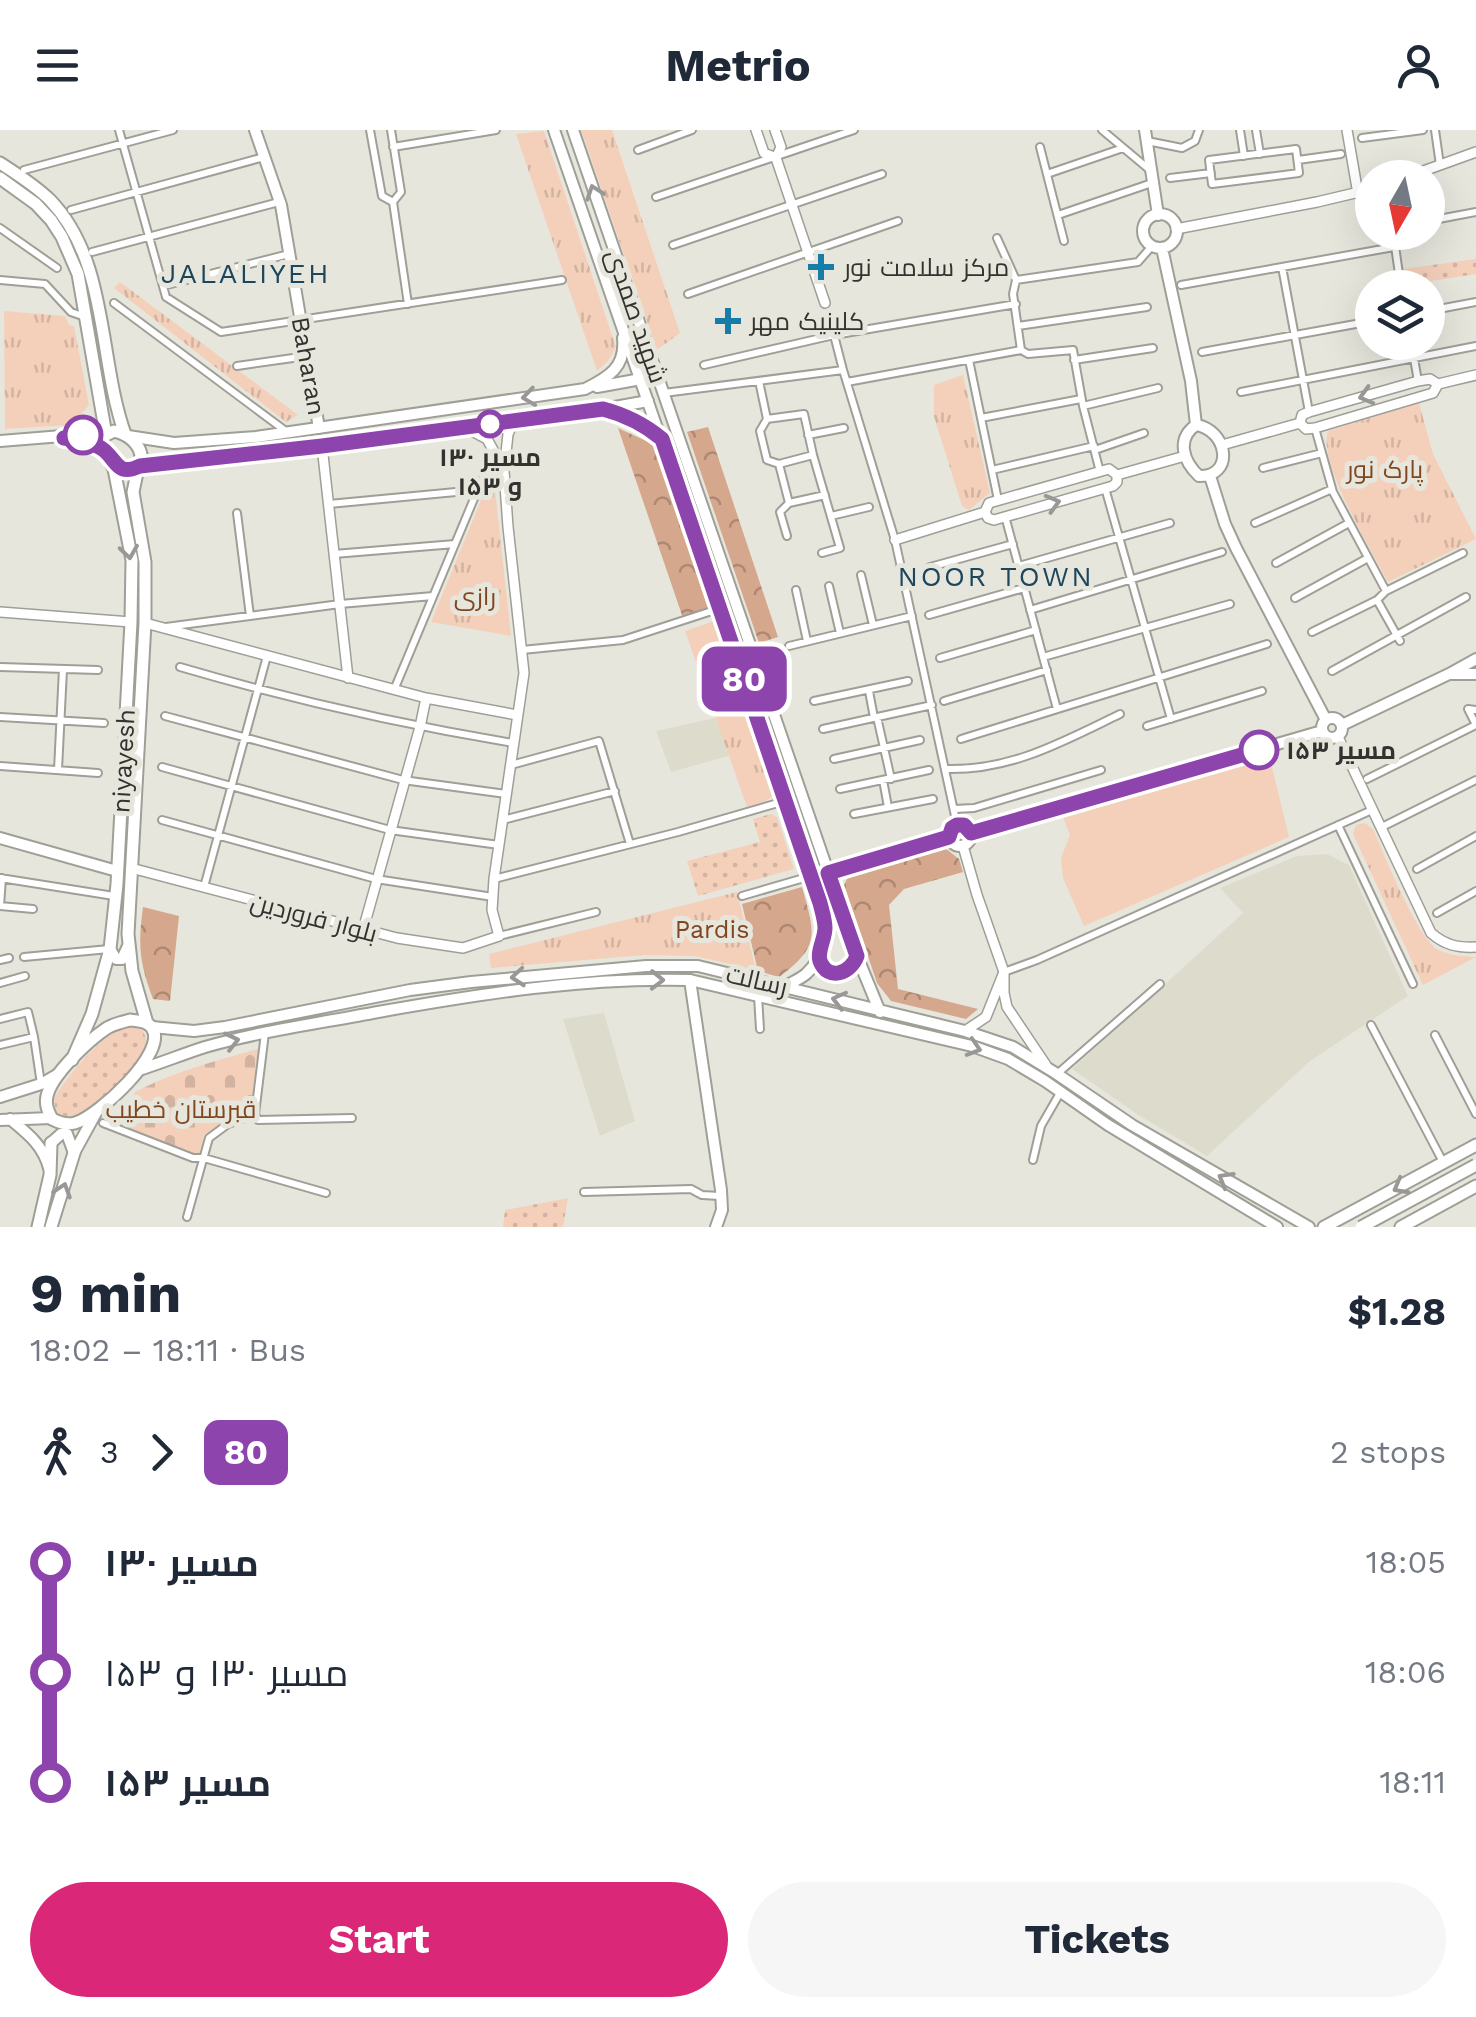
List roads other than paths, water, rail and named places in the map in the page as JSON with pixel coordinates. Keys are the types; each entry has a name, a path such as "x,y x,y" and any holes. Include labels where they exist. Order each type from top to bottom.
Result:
{"highway":[{"path":"0,163 50,200 80,246 98,309 117,411 126,435 141,452 139,468 120,468 106,454 102,443 105,435 78,274 62,237 36,204 0,178"},
{"path":"105,435 114,431 126,435"},
{"name":"niyayesh","path":"72,1060 92,1014 110,948 118,871 132,560 114,469 106,454"},
{"name":"niyayesh","path":"139,468 133,492 145,562 145,623 128,946 150,1025"},
{"path":"130,1020 150,1025 155,1036 152,1051 139,1070 97,1111 72,1124 53,1119 46,1099 52,1084 88,1042 112,1026 130,1020"},
{"path":"38,1227 50,1175 52,1143"},
{"path":"1324,1227 1476,1146"},
{"path":"52,1227 74,1153"},
{"path":"1362,1208 1361,1227 1476,1165"},
{"path":"1401,1227 1476,1186"}],"main road":[{"name":"Baharan","path":"256,130 280,202 319,428"},
{"name":"شهید صمدی","path":"554,130 811,876 825,925 818,955"},
{"name":"شهید صمدی","path":"573,130 770,707 857,956 880,1010"},
{"path":"1146,136 1158,214"},
{"path":"1157,246 1174,239 1176,229 1168,217 1158,214 1148,219 1143,228 1145,238 1157,246 1190,381 1196,424"},
{"path":"593,245 611,240"},
{"path":"586,388 604,380 616,368 624,354 623,332"},
{"path":"126,435 174,443 288,432 640,378"},
{"path":"616,384 623,385 628,397 618,407"},
{"path":"139,468 648,401"},
{"path":"603,409 646,426 662,439"},
{"path":"1196,424 1208,426 1222,446 1220,470 1210,476 1199,476 1185,456 1184,442 1196,424"},
{"path":"0,441 105,435"},
{"path":"64,438 86,442 106,454"},
{"path":"174,443 167,456 176,462"},
{"path":"1210,476 1236,548 1329,738 1476,659"},
{"path":"1449,674 1476,674"},
{"path":"746,687 753,692 758,690 761,680"},
{"path":"755,713 762,703 770,707"},
{"path":"971,833 1324,726 1336,719 1340,731"},
{"path":"957,825 964,825 971,833 963,846 956,846 949,837 957,825"},
{"path":"828,873 949,837"},
{"path":"0,838 118,871"},
{"path":"110,948 116,959 122,958 128,946"},
{"path":"818,955 827,971 836,973 846,972 857,956"},
{"path":"784,987 808,972 818,955"},
{"name":"رسالت","path":"150,1025 194,1031 410,990 611,968 698,966 965,1030 1013,1047 1132,1126 1309,1227"},
{"path":"690,980 721,1196 722,1210 716,1227"},
{"name":"رسالت","path":"139,1070 265,1033 464,996 612,981 690,980 972,1046 1008,1059 1108,1125 1277,1227"},
{"path":"877,1023 880,1010"},
{"path":"192,1052 182,1046 182,1041 194,1031"},
{"path":"0,1097 61,1073"},
{"path":"74,1153 97,1111"},
{"path":"5,1119 53,1119 52,1143"},
{"path":"5,1119 44,1150 50,1175"},
{"path":"52,1143 61,1134 67,1134 74,1153"},
{"path":"1277,1227 1288,1221 1287,1214"}],"street":[{"path":"119,130 166,297 222,332 562,280"},
{"path":"24,170 173,130"},
{"path":"370,130 382,196 393,202"},
{"path":"391,130 401,192 393,202 408,304"},
{"path":"394,147 496,130"},
{"path":"638,150 692,130"},
{"path":"756,130 764,153 776,158"},
{"path":"774,130 781,147 776,158 824,302"},
{"path":"656,197 854,130"},
{"path":"1058,215 1152,177 1102,130"},
{"path":"1146,136 1182,148 1195,141 1199,130"},
{"path":"1240,130 1244,156"},
{"path":"1256,130 1260,154"},
{"path":"1348,130 1355,175"},
{"path":"1362,138 1423,130"},
{"path":"1435,130 1439,160"},
{"path":"1040,147 1064,241"},
{"path":"1047,174 1123,148"},
{"path":"1296,148 1300,172 1212,184 1209,160 1260,154 1296,148"},
{"path":"1445,163 1476,152"},
{"path":"1298,160 1341,154"},
{"path":"71,210 265,156"},
{"path":"1170,178 1211,173"},
{"path":"673,245 882,174"},
{"path":"1176,229 1355,195"},
{"path":"92,252 280,202"},
{"path":"1445,218 1476,212"},
{"path":"688,294 898,221"},
{"path":"0,228 57,268"},
{"path":"997,238 1016,280 1020,350"},
{"path":"1016,280 1138,262 1157,246"},
{"path":"1181,284 1376,250"},
{"path":"163,286 289,254"},
{"path":"1282,266 1309,412"},
{"path":"0,280 45,284 71,312 86,318"},
{"path":"1445,308 1476,302"},
{"path":"114,303 288,432"},
{"path":"704,365 834,334 1016,304"},
{"path":"1018,326 1148,306"},
{"path":"1202,352 1355,324"},
{"path":"834,334 895,540 957,825"},
{"path":"1445,352 1476,346"},
{"path":"1074,360 1153,348"},
{"path":"846,382 1020,350 1028,354 1073,350 1100,472"},
{"path":"236,366 307,356"},
{"path":"969,360 998,500"},
{"path":"1241,392 1404,360"},
{"path":"1414,360 1418,381"},
{"path":"663,393 843,370"},
{"path":"1300,424 1302,415 1309,412 1418,381 1430,379 1438,384 1476,375"},
{"path":"759,381 766,419 760,431 766,460 779,464 813,455"},
{"path":"1300,424 1306,429 1315,428 1433,393 1438,384"},
{"path":"981,418 1158,388"},
{"path":"766,419 804,414 840,548 822,553"},
{"path":"514,421 508,434 504,471 524,674 492,910 499,936 596,912"},
{"path":"1222,446 1300,424"},
{"path":"464,428 487,439 504,471"},
{"path":"808,436 844,428"},
{"path":"1315,428 1332,490 1386,591"},
{"path":"992,470 1144,433"},
{"path":"322,446 348,678"},
{"path":"394,690 490,458 491,447"},
{"path":"1263,468 1322,452"},
{"path":"1117,475 1185,456"},
{"path":"779,464 789,504"},
{"path":"1109,469 1117,475 1117,482 1105,488 994,520 985,512 989,502 1109,469"},
{"path":"1105,488 1171,719"},
{"path":"329,504 477,490"},
{"path":"1255,523 1332,490"},
{"path":"787,536 780,512 789,504 825,495"},
{"path":"830,516 869,507"},
{"path":"895,540 985,512"},
{"path":"237,513 250,616"},
{"path":"1005,516 1057,709"},
{"path":"1018,566 1170,522"},
{"path":"1276,563 1349,523"},
{"path":"334,554 455,544"},
{"path":"930,567 1013,544"},
{"path":"1030,610 1222,552"},
{"path":"1312,632 1462,553"},
{"path":"1294,598 1368,558"},
{"path":"861,575 873,626"},
{"path":"829,586 840,634"},
{"path":"930,615 1025,588"},
{"path":"796,590 808,641"},
{"path":"163,628 340,604 433,596"},
{"path":"1332,671 1398,639 1466,598"},
{"path":"1378,600 1398,639"},
{"path":"1043,658 1230,604"},
{"path":"522,650 623,640 720,609"},
{"path":"0,612 131,622"},
{"path":"790,646 912,616"},
{"path":"145,623 426,698 517,715"},
{"path":"940,658 1036,630"},
{"path":"960,739 1267,644"},
{"path":"204,887 267,656"},
{"path":"0,667 98,670"},
{"path":"180,667 258,690 420,727 513,743"},
{"path":"58,770 63,669"},
{"path":"944,701 1047,670"},
{"path":"814,702 908,682"},
{"path":"868,691 884,748 888,808"},
{"path":"1147,726 1262,692"},
{"path":"362,930 426,698"},
{"path":"823,729 932,706"},
{"path":"1368,779 1476,725 1468,709 1476,710"},
{"path":"945,770 973,770 1039,754 1120,714"},
{"path":"165,716 404,780 506,794"},
{"path":"0,717 104,723"},
{"path":"1340,731 1431,933 1444,944 1476,947"},
{"path":"834,759 920,740"},
{"path":"510,765 598,741 630,844"},
{"path":"0,766 98,772"},
{"path":"162,767 390,830 499,845"},
{"path":"840,789 928,770"},
{"path":"954,809 974,808 1102,770"},
{"path":"1382,827 1473,782 1476,795"},
{"path":"502,820 614,790"},
{"path":"854,814 932,800"},
{"path":"494,880 786,801"},
{"path":"965,1030 986,1017 1004,972 1373,809"},
{"path":"162,820 376,879 493,896"},
{"path":"1338,825 1412,984"},
{"path":"1418,869 1476,836"},
{"path":"963,846 1004,972 1007,1007 1052,1071 1160,984"},
{"name":"بلوار فروردین","path":"131,868 397,938 464,948 499,936"},
{"path":"742,896 811,876"},
{"path":"33,910 0,906 1,878 116,896"},
{"path":"1438,912 1476,892"},
{"path":"24,957 110,948"},
{"path":"0,960 9,958"},
{"path":"0,983 25,976"},
{"path":"758,996 760,1029"},
{"path":"0,1019 28,1012 41,1084"},
{"path":"1371,1025 1444,1163"},
{"path":"265,1033 254,1114 258,1120 352,1118"},
{"path":"1435,1035 1476,1114"},
{"path":"0,1045 34,1037"},
{"path":"1033,1160 1041,1126 1061,1092"},
{"path":"187,1216 209,1138 228,1124 254,1114"},
{"path":"103,1124 193,1158 326,1193"},
{"path":"584,1192 692,1189 702,1195 721,1196"}],"place":[{"name":"مرکز سلامت نور","path":"821,267"},
{"name":"کلینیک مهر","path":"728,321"},
{"name":"مسیر ۱۳۰ و ۱۵۳","path":"490,424"},
{"name":"مسیر ۱۵۳","path":"1259,750"}],"district":[{"name":"JALALIYEH","path":"246,273"},
{"name":"NOOR TOWN","path":"996,576"}],"park label":[{"name":"پارک نور","path":"1385,469"},
{"name":"رازی","path":"475,596"},
{"name":"Pardis","path":"712,929"},
{"name":"قبرستان خطیب","path":"181,1109"}]}
